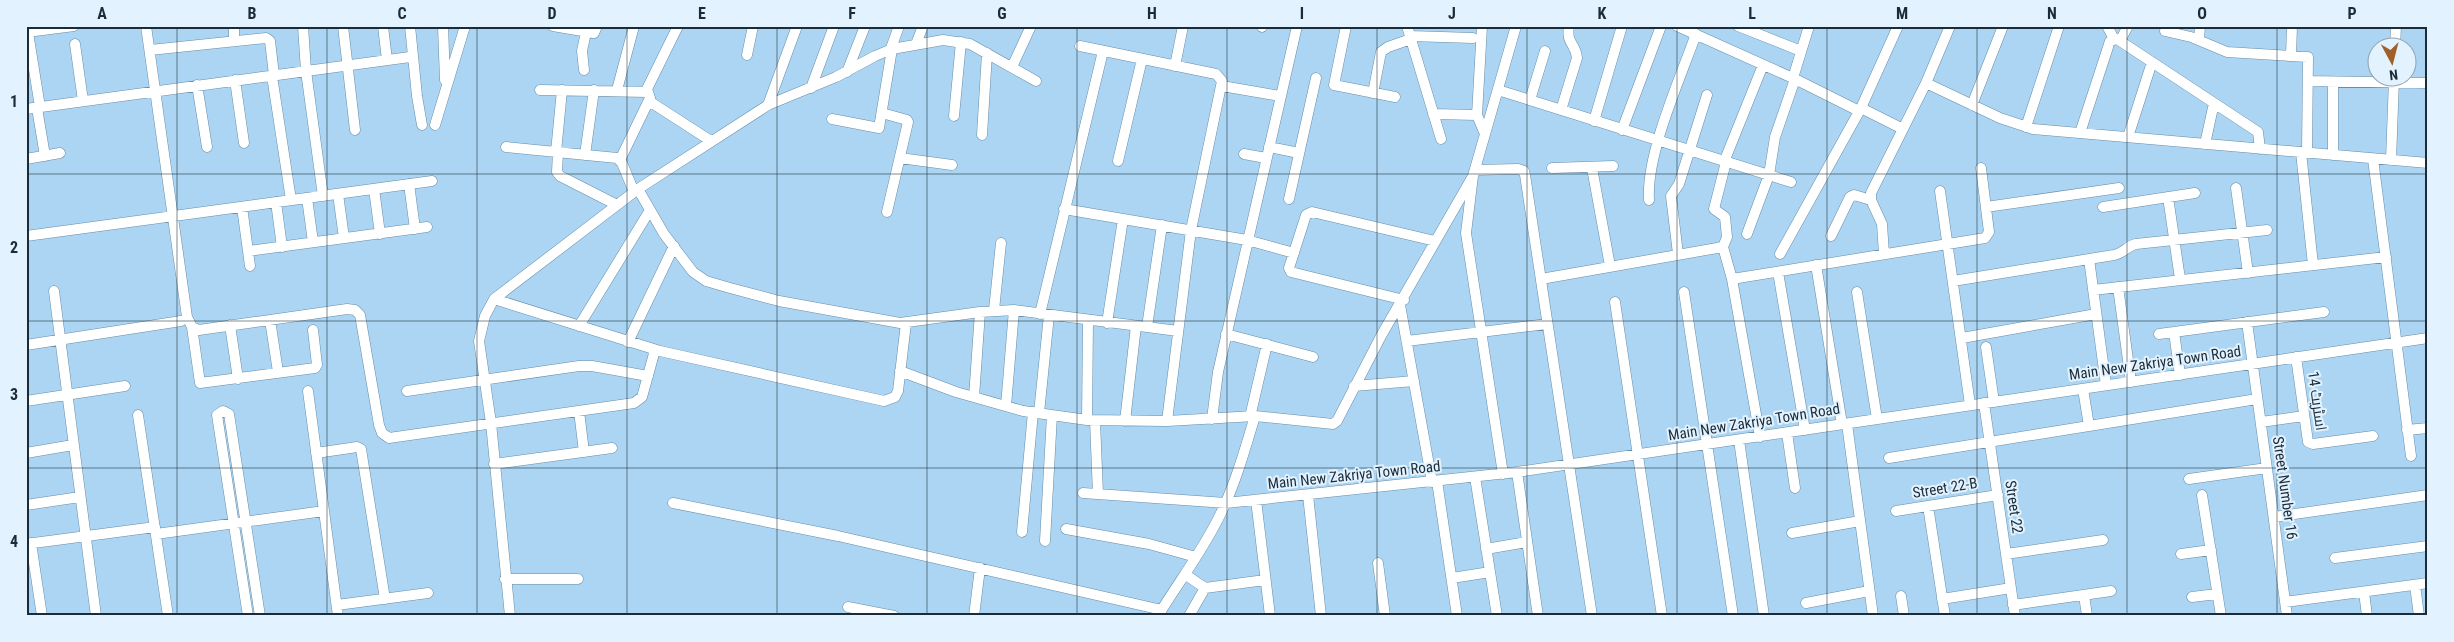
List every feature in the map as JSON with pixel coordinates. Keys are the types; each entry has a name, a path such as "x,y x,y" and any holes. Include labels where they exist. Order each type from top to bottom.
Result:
{"street":[{"path":"45,156 27,29 74,26"},
{"path":"146,26 187,317 192,327 200,384 317,367 313,330"},
{"path":"234,26 234,41"},
{"path":"303,26 306,71 323,196"},
{"path":"343,26 346,66 355,130"},
{"path":"383,26 387,60"},
{"path":"410,26 422,125"},
{"path":"442,26 446,87"},
{"path":"435,125 465,26"},
{"path":"553,26 586,29 595,32 597,26"},
{"path":"617,90 634,26"},
{"path":"620,160 678,26"},
{"path":"747,55 753,26"},
{"path":"768,105 797,26"},
{"path":"811,88 834,26"},
{"path":"847,72 865,26"},
{"path":"832,119 879,128 891,50 899,26"},
{"path":"916,44 923,26"},
{"path":"1012,67 1031,26"},
{"path":"1176,66 1183,26"},
{"path":"1212,419 1218,372 1226,334 1297,26"},
{"path":"1346,26 1333,84 1395,97"},
{"path":"1482,26 1477,115 1486,134"},
{"path":"1503,474 1466,233 1474,173 1516,26"},
{"path":"1561,110 1577,58 1575,50 1568,39 1569,26"},
{"path":"1594,121 1622,26"},
{"path":"1622,130 1661,26"},
{"path":"1678,26 1903,128"},
{"path":"1738,26 1801,51"},
{"path":"1747,234 1768,175 1775,138 1809,26"},
{"path":"1780,254 1860,109 1898,26"},
{"path":"1884,254 1882,224 1871,200 1871,193 1926,83 1950,26"},
{"path":"1972,105 2003,26"},
{"path":"2026,128 2059,26"},
{"path":"2107,26 2117,40 2258,132 2260,149"},
{"path":"2080,133 2110,41 2117,40 2128,26"},
{"path":"2199,40 2200,26"},
{"path":"2291,56 2292,26"},
{"path":"584,70 582,51 586,29"},
{"path":"2165,30 2199,40 2227,52 2308,57 2304,152 2313,266"},
{"path":"1372,92 1381,52 1409,34 1474,38"},
{"path":"1409,34 1441,139"},
{"path":"1649,200 1648,182 1658,141 1696,34"},
{"path":"150,50 268,39 291,200"},
{"path":"510,616 491,423 479,341 480,329 494,300 636,191 768,105 847,72 874,56 916,44 943,40 961,42 970,44 1036,81"},
{"path":"954,116 961,42"},
{"path":"75,44 83,101"},
{"path":"1080,46 1216,74 1221,77 1222,86 1191,230 1167,421"},
{"path":"1022,532 1045,315 1064,209 1103,50"},
{"path":"1530,100 1545,51"},
{"path":"982,134 987,53"},
{"path":"26,109 410,57"},
{"path":"1118,161 1142,58"},
{"path":"2128,137 2152,62"},
{"path":"1760,437 1732,279 1723,247 1727,237 1725,217 1714,207 1725,162 1763,65"},
{"path":"1289,199 1316,78"},
{"path":"235,80 244,142"},
{"path":"2308,82 2366,81"},
{"path":"2333,82 2333,155"},
{"path":"1926,83 2026,128 2428,163"},
{"path":"198,85 207,148"},
{"path":"1222,86 1280,96"},
{"path":"2391,160 2394,88"},
{"path":"540,90 617,90 647,96 712,141"},
{"path":"562,90 557,172 560,176 617,205"},
{"path":"585,155 594,90"},
{"path":"1498,90 1791,182"},
{"path":"1678,254 1672,196 1678,184 1707,95"},
{"path":"2204,144 2214,103"},
{"path":"882,113 907,120 887,212"},
{"path":"1433,114 1477,115"},
{"path":"506,147 620,160"},
{"path":"1269,147 1299,153"},
{"path":"26,159 60,153"},
{"path":"1244,154 1266,158"},
{"path":"900,158 952,165"},
{"path":"2373,159 2411,456"},
{"path":"620,160 636,191 674,246 694,272 706,281 779,300 906,323 994,310 1014,310 1088,321 1178,331"},
{"path":"1552,168 1613,166"},
{"path":"1592,168 1610,266"},
{"path":"1732,279 1947,244 1988,235 1981,168"},
{"path":"1474,173 1518,169 1524,171 1592,616"},
{"path":"900,372 942,388 1006,406 1036,413 1091,420 1167,421 1253,416 1333,424 1337,421 1354,386 1474,173"},
{"path":"26,236 432,181"},
{"path":"409,184 415,229"},
{"path":"1986,207 2119,188"},
{"path":"2236,188 2248,273"},
{"path":"374,189 380,234"},
{"path":"1940,191 1970,405"},
{"path":"2103,207 2195,193"},
{"path":"338,194 344,238"},
{"path":"1831,236 1850,197 1856,195 1871,200"},
{"path":"2168,197 2180,279"},
{"path":"307,198 313,242"},
{"path":"276,202 282,247"},
{"path":"242,207 250,266"},
{"path":"1064,209 1247,240 1294,254"},
{"path":"579,326 650,210"},
{"path":"1402,303 1291,272 1289,268 1306,215 1312,212 1435,241"},
{"path":"1107,322 1123,219"},
{"path":"1147,327 1162,226"},
{"path":"248,251 428,227"},
{"path":"1953,282 2124,253 2132,245 2267,230"},
{"path":"994,310 1001,243"},
{"path":"628,342 674,246"},
{"path":"1540,279 1723,247"},
{"path":"2093,290 2386,257"},
{"path":"2089,259 2106,385"},
{"path":"1816,265 1860,521 1873,616"},
{"path":"1778,272 1804,430"},
{"path":"2118,287 2131,382"},
{"path":"54,292 96,616"},
{"path":"1684,292 1709,444 1733,616"},
{"path":"1857,292 1876,419"},
{"path":"494,300 655,350 884,401 895,398 906,323"},
{"path":"1614,302 1662,616"},
{"path":"1402,303 1414,381 1435,481 1457,616"},
{"path":"192,327 198,330 347,309 355,310 360,315 379,425 384,437 579,411 639,401 655,350"},
{"path":"1006,406 1014,310"},
{"path":"974,397 980,312"},
{"path":"2159,334 2324,312"},
{"path":"1962,338 2096,314"},
{"path":"270,320 278,372"},
{"path":"26,345 181,321"},
{"path":"1088,321 1091,420 1098,494"},
{"name":"Street Number 16","path":"2247,322 2287,616"},
{"path":"1407,341 1547,324"},
{"path":"230,325 238,378"},
{"path":"1125,421 1136,326"},
{"path":"2174,332 2180,375"},
{"path":"1226,334 1313,357"},
{"name":"Main New Zakriya Town Road","path":"1083,493 1226,503 1503,474 1569,466 2428,338"},
{"path":"672,503 838,536 980,568 1160,613 1186,575 1226,503 1238,472 1253,416 1267,344"},
{"name":"Street 22","path":"1986,347 1990,442 2015,616"},
{"name":"اسٹریٹ 14","path":"2296,357 2310,444 2373,436"},
{"path":"407,390 579,366 592,366 648,376"},
{"path":"1354,386 1414,381"},
{"path":"26,401 124,386"},
{"path":"2083,389 2089,426"},
{"path":"308,391 338,610 385,599 428,593"},
{"path":"1889,458 2257,399"},
{"path":"248,616 217,415 223,411 229,414 260,616"},
{"path":"579,411 584,452"},
{"path":"138,414 168,616"},
{"path":"1045,541 1052,415"},
{"path":"2260,422 2304,416"},
{"path":"2407,430 2428,428"},
{"path":"1787,433 1795,488"},
{"path":"1739,440 1764,616"},
{"path":"26,453 73,445"},
{"path":"316,453 357,447 361,449 385,599"},
{"path":"494,464 612,448"},
{"path":"2189,478 2267,468"},
{"path":"1517,472 1538,616"},
{"path":"1476,477 1497,616"},
{"path":"2202,494 2221,616"},
{"path":"1308,495 1321,616"},
{"name":"Street 22-B","path":"1896,511 1998,495"},
{"path":"2274,517 2428,495"},
{"path":"26,505 80,497"},
{"path":"1256,500 1270,616"},
{"path":"1928,506 1945,616"},
{"path":"42,616 29,544 85,536 233,524 324,511"},
{"path":"1792,533 1860,521"},
{"path":"1066,529 1140,542 1196,557"},
{"path":"2006,554 2103,540"},
{"path":"1486,549 1527,542"},
{"path":"2335,558 2428,546"},
{"path":"2181,554 2211,550"},
{"path":"1378,562 1386,616"},
{"path":"974,616 980,568"},
{"path":"1452,578 1490,572"},
{"path":"1186,575 1205,588 1265,580"},
{"path":"505,579 578,579"},
{"path":"2285,602 2428,583"},
{"path":"2415,585 2419,616"},
{"path":"1189,616 1205,588"},
{"path":"1942,599 2011,588"},
{"path":"1806,603 1870,591"},
{"path":"2013,605 2111,591"},
{"path":"2364,592 2367,616"},
{"path":"2192,598 2217,594"},
{"path":"2084,595 2087,616"},
{"path":"1901,596 1904,616"},
{"path":"848,607 894,616"}]}
